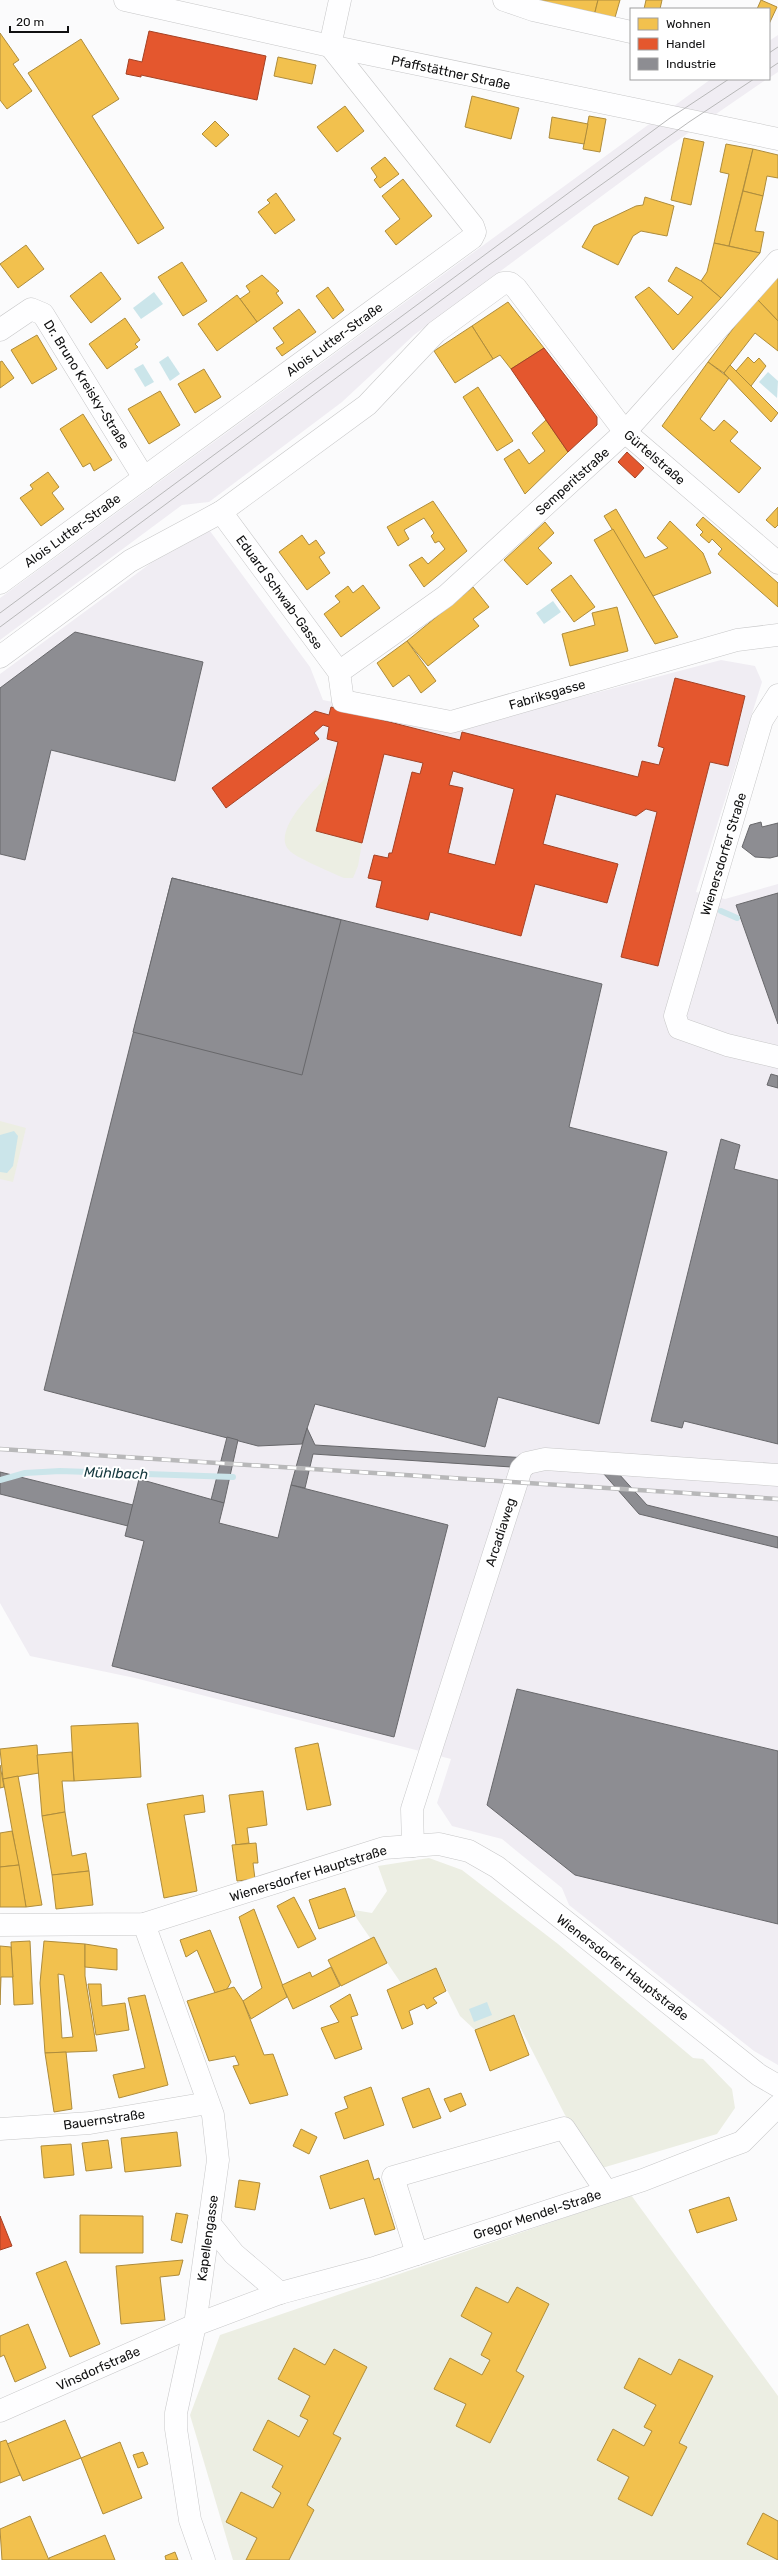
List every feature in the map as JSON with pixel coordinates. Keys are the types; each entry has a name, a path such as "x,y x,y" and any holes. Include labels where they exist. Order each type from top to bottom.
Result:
{"street":[{"name":"Pfaffstättner Straße","path":"125,0 330,46 778,139"},
{"path":"330,46 340,0"},
{"path":"504,0 533,10 630,32"},
{"name":"Alois Lutter-Straße","path":"0,583 472,238 474,232 473,226 330,46"},
{"name":"Semperitstraße","path":"339,672 446,596 625,432 778,261"},
{"name":"Gürtelstraße","path":"221,512 367,405 436,332 503,283 510,283 516,288 625,432 778,563"},
{"name":"Dr. Bruno Kreisky-Straße","path":"0,330 31,309 43,314 144,478"},
{"path":"0,657 130,560 221,512"},
{"name":"Eduard Schwab-Gasse","path":"221,512 339,672"},
{"name":"Fabriksgasse","path":"339,672 343,701 451,722 736,640 778,635"},
{"name":"Wienersdorfer Straße","path":"778,694 762,720 675,1016 679,1028 727,1046 778,1058"},
{"name":"Arcadiaweg","path":"413,1846 412,1809 520,1469 527,1463 545,1459 778,1475"},
{"name":"Wienersdorfer Hauptstraße","path":"0,1925 144,1924 384,1848 439,1844 469,1851 497,1867 759,2075 778,2086"},
{"name":"Kapellengasse","path":"144,1924 213,2115 218,2160 195,2325 186,2360 176,2413 176,2429 190,2520 204,2560"},
{"name":"Bauernstraße","path":"0,2130 90,2123 208,2103"},
{"name":"Gregor Mendel-Straße","path":"195,2325 280,2293 417,2254 606,2191 742,2142 778,2106"},
{"path":"417,2254 393,2177 564,2128 606,2191"},
{"path":"209,2223 234,2254 280,2293"},
{"name":"Vinsdorfstraße","path":"0,2411 195,2325"}],"shaded area":[{"path":"778,35 778,72 770,77 770,40"},
{"path":"710,80 766,80 668,147 414,335 342,402 209,502 182,505 0,640 0,598"},
{"path":"210,531 310,667 323,700 462,728 721,660 755,666 762,682 696,892 725,899 778,884 778,2065 754,2051 569,1905 562,1888 502,1839 452,1826 437,1803 451,1759 135,1678 30,1656 0,1603 0,674 151,563"},
{"path":"331,772 316,831 362,843 358,866 353,878 344,878 298,857 289,850 285,842 286,832 298,810"},
{"path":"0,1121 26,1128 13,1182 0,1179"},
{"path":"429,1858 462,1870 558,1944 693,2058 703,2059 732,2089 735,2108 717,2134 602,2168 565,2115 514,2015 475,2030 460,2016 436,1968 401,1983 355,1916 354,1910 372,1913 387,1891 378,1866"},
{"path":"631,2195 778,2396 778,2560 233,2560 190,2415 220,2335"}],"water":[{"path":"154,292 163,304 141,319 133,308"},
{"path":"168,356 180,374 170,381 159,362"},
{"path":"143,364 154,382 145,387 134,369"},
{"path":"768,372 778,381 777,398 759,382"},
{"path":"553,601 561,612 544,624 536,613"},
{"path":"14,1131 18,1136 13,1166 7,1173 0,1172 0,1135"},
{"path":"487,2002 492,2015 474,2022 469,2009"}],"building: Wohnen":[{"path":"538,0 598,0 594,16"},
{"path":"598,0 620,0 614,21 594,16"},
{"path":"646,0 662,0 660,8 644,8"},
{"path":"761,0 777,7 770,22 770,8 757,8"},
{"path":"0,33 19,60 13,64 32,91 7,109 0,100"},
{"path":"81,39 119,99 92,116 164,228 138,244 28,73"},
{"path":"278,57 316,65 312,84 274,76"},
{"path":"472,96 519,108 511,139 465,127"},
{"path":"345,106 364,131 337,152 317,127"},
{"path":"589,116 606,119 600,152 583,149"},
{"path":"552,117 588,124 584,144 549,138"},
{"path":"215,121 229,135 216,147 202,134"},
{"path":"684,138 704,142 691,205 671,200"},
{"path":"726,144 753,149 729,246 714,243 729,174 720,172"},
{"path":"753,149 778,155 778,178 767,176 763,196 743,191"},
{"path":"385,157 399,174 380,188 374,180 377,177 371,168"},
{"path":"403,179 432,216 396,245 385,231 400,219 382,196"},
{"path":"743,191 763,196 755,231 764,232 760,253 729,246"},
{"path":"276,193 295,220 275,234 258,212 270,203 267,200"},
{"path":"645,197 674,206 667,236 641,231 633,236 618,265 582,247 594,226 636,206 643,205"},
{"path":"714,243 760,253 721,298 701,281 707,272"},
{"path":"26,245 44,269 18,288 0,264"},
{"path":"182,262 207,301 183,316 158,277"},
{"path":"676,267 701,281 721,298 673,350 635,297 649,287 678,315 693,297 668,281"},
{"path":"101,272 121,299 91,323 70,296"},
{"path":"262,275 279,291 276,293 283,303 257,322 240,299 250,292 246,286"},
{"path":"778,276 778,321 756,298"},
{"path":"328,287 344,310 333,319 316,296"},
{"path":"237,295 257,322 217,351 198,324"},
{"path":"756,298 778,321 778,351 755,333 724,373 708,362"},
{"path":"508,302 544,348 511,369 500,355 493,359 472,326"},
{"path":"299,309 316,332 282,356 276,348 284,343 273,328"},
{"path":"125,318 140,340 135,344 138,347 107,369 89,344"},
{"path":"472,326 493,359 455,383 434,351"},
{"path":"37,335 57,369 32,384 11,350"},
{"path":"748,357 754,363 759,358 766,366 751,386 736,371"},
{"path":"2,361 14,378 0,388 0,362"},
{"path":"708,362 729,378 700,419 714,431 724,420 738,432 730,441 761,468 739,493 662,426"},
{"path":"730,365 778,413 771,422 724,373"},
{"path":"204,369 221,397 195,413 178,384"},
{"path":"478,387 513,441 497,451 463,397"},
{"path":"160,391 180,425 149,444 128,409"},
{"path":"83,414 112,460 94,471 90,463 83,467 60,429"},
{"path":"546,420 568,452 525,494 504,459 519,449 529,464 545,451 532,433"},
{"path":"48,472 59,487 52,493 64,509 41,526 20,498 33,489 30,485"},
{"path":"433,501 467,551 424,587 409,565 422,557 428,564 445,549 439,541 435,543 431,536 434,533 424,518 404,530 409,539 398,546 387,527"},
{"path":"778,507 778,525 775,528 766,520"},
{"path":"616,509 645,558 668,548 657,538 670,521 703,553 711,573 653,596 604,516"},
{"path":"703,517 778,583 778,607 718,554 722,549 712,539 709,543 700,535 703,532 696,525"},
{"path":"545,522 554,533 538,548 552,563 527,585 504,560"},
{"path":"613,529 678,637 655,644 594,540"},
{"path":"302,535 309,545 316,540 325,553 319,557 330,573 307,590 279,552"},
{"path":"571,575 595,607 574,622 551,590"},
{"path":"363,585 380,608 341,637 324,614 340,602 335,596 348,586 353,593"},
{"path":"473,587 489,607 473,619 479,626 428,666 407,641"},
{"path":"617,607 628,651 570,666 562,634 595,625 592,613"},
{"path":"407,641 436,681 421,693 409,675 393,687 377,663"},
{"path":"138,1723 141,1777 74,1781 71,1726"},
{"path":"318,1743 331,1805 307,1810 295,1748"},
{"path":"37,1745 39,1773 3,1779 0,1749"},
{"path":"72,1752 74,1781 62,1781 65,1812 42,1816 37,1755"},
{"path":"0,1765 4,1787 0,1788"},
{"path":"18,1776 42,1905 26,1907 3,1779"},
{"path":"263,1791 267,1825 247,1828 249,1843 236,1845 229,1795"},
{"path":"203,1795 205,1812 184,1815 197,1891 164,1898 147,1804"},
{"path":"65,1812 72,1856 86,1853 89,1871 52,1875 42,1816"},
{"path":"12,1831 19,1865 0,1867 0,1833"},
{"path":"256,1843 258,1863 253,1863 255,1879 237,1881 232,1845"},
{"path":"19,1865 26,1907 0,1907 0,1867"},
{"path":"89,1871 93,1905 56,1909 52,1875"},
{"path":"345,1888 355,1916 319,1929 309,1900"},
{"path":"294,1897 316,1939 298,1948 277,1906"},
{"path":"254,1909 287,1997 251,2019 243,2001 262,1988 239,1917"},
{"path":"210,1930 231,1982 227,1989 215,1993 197,1950 186,1957 180,1940"},
{"path":"374,1937 387,1963 341,1986 328,1960"},
{"path":"30,1941 33,2004 14,2005 11,1942"},
{"path":"44,1941 85,1944 85,1976 97,2051 45,2053 40,1983","holes":["58,1974 64,1975 73,2037 62,2038"]},
{"path":"85,1944 117,1949 117,1970 85,1967"},
{"path":"0,1946 11,1947 13,1977 1,1977 0,2005"},
{"path":"331,1967 340,1986 293,2009 282,1985 310,1972 312,1977"},
{"path":"436,1968 446,1991 433,1998 437,2003 427,2009 424,2004 409,2011 413,2024 402,2029 387,1990"},
{"path":"88,1984 101,1984 102,2006 125,2003 129,2030 96,2035"},
{"path":"234,1987 243,2001 264,2055 273,2054 288,2095 250,2104 233,2066 239,2065 235,2056 209,2061 187,2001"},
{"path":"350,1994 358,2015 351,2017 362,2049 335,2059 321,2028 339,2022 330,2006"},
{"path":"145,1995 168,2085 119,2098 113,2075 145,2068 128,1998"},
{"path":"514,2015 529,2055 490,2071 475,2030"},
{"path":"66,2052 72,2109 54,2112 45,2053"},
{"path":"371,2087 384,2125 344,2139 335,2113 348,2108 344,2097"},
{"path":"429,2088 441,2118 413,2128 402,2098"},
{"path":"461,2093 466,2105 450,2112 444,2099"},
{"path":"301,2129 317,2137 309,2154 293,2146"},
{"path":"177,2132 181,2166 125,2172 121,2138"},
{"path":"108,2140 112,2168 86,2171 82,2143"},
{"path":"71,2144 74,2175 44,2178 41,2146"},
{"path":"368,2160 374,2180 379,2178 395,2229 375,2235 364,2198 330,2209 320,2176"},
{"path":"239,2180 260,2183 255,2210 235,2207"},
{"path":"729,2197 737,2220 697,2233 689,2210"},
{"path":"176,2213 188,2215 182,2243 171,2240"},
{"path":"80,2215 143,2216 143,2253 80,2253"},
{"path":"183,2260 179,2275 160,2277 165,2320 121,2324 116,2266"},
{"path":"66,2261 100,2344 70,2357 36,2273"},
{"path":"476,2287 508,2303 517,2287 549,2304 516,2371 524,2376 490,2443 456,2426 466,2404 434,2389 450,2358 482,2375 490,2360 481,2355 492,2333 461,2316"},
{"path":"28,2324 46,2368 15,2382 4,2355 0,2357 0,2336"},
{"path":"294,2348 325,2365 334,2349 367,2367 333,2434 341,2438 307,2505 314,2510 289,2560 246,2560 257,2538 226,2522 241,2492 273,2508 281,2493 272,2487 283,2466 253,2450 268,2420 299,2437 308,2420 300,2416 310,2396 278,2379"},
{"path":"639,2358 671,2375 679,2359 713,2376 679,2443 687,2447 652,2516 618,2499 629,2477 597,2460 613,2429 644,2446 652,2431 644,2427 656,2405 624,2388"},
{"path":"65,2420 81,2458 23,2481 7,2444"},
{"path":"6,2440 20,2475 0,2483 0,2442"},
{"path":"120,2442 142,2498 103,2514 81,2458"},
{"path":"143,2452 148,2464 138,2468 133,2455"},
{"path":"763,2513 778,2521 778,2560 747,2544"},
{"path":"30,2516 49,2560 2,2560 0,2529"},
{"path":"105,2535 115,2560 50,2560 49,2558"},
{"path":"175,2552 178,2560 166,2560 165,2556"}],"building: Handel":[{"path":"149,31 266,56 257,100 141,75 141,77 126,74 129,59 142,62"},
{"path":"544,348 597,417 597,425 568,452 511,369"},
{"path":"627,452 644,468 635,478 618,462"},
{"path":"675,678 745,696 728,766 710,762 658,966 621,957 657,812 646,809 636,816 556,794 543,844 618,864 607,903 535,884 521,936 430,912 428,920 376,907 382,881 368,878 374,855 388,858 389,853 392,853 412,772 420,774 423,763 384,754 362,843 316,831 338,742 327,739 329,727 323,725 314,733 319,739 226,808 212,788 315,711 329,715 331,707 460,740 462,732 638,777 642,761 659,765 664,748 658,746","holes":["453,771 514,789 495,865 448,853 463,788 449,785"]},
{"path":"0,2216 12,2246 0,2250"}],"building: Industrie":[{"path":"75,632 203,662 175,781 51,750 25,860 0,854 0,688"},
{"path":"761,822 762,827 778,823 778,856 770,858 755,857 742,847 750,825"},
{"path":"172,878 602,984 569,1127 667,1152 599,1424 498,1397 485,1447 315,1404 302,1444 258,1446 44,1390"},
{"path":"172,878 341,920 302,1075 133,1032"},
{"path":"778,893 778,1024 736,905"},
{"path":"771,1074 778,1076 778,1088 767,1085"},
{"path":"721,1139 740,1145 734,1169 778,1180 778,1444 684,1421 682,1428 651,1421"},
{"path":"307,1428 315,1445 609,1463 647,1505 778,1537 778,1548 639,1514 603,1473 313,1454 305,1488 291,1485"},
{"path":"227,1437 238,1440 224,1503 211,1500"},
{"path":"0,1472 133,1505 128,1526 0,1494"},
{"path":"139,1479 224,1503 219,1523 278,1538 291,1485 448,1525 394,1737 112,1666 144,1541 125,1536"},
{"path":"517,1689 778,1751 778,1924 575,1875 487,1805"}],"waterway":[{"name":"Mühlbach","path":"721,911 737,918"},
{"name":"Mühlbach","path":"0,1480 25,1473 60,1471 233,1477"}],"tram line":[{"path":"770,52 778,47"},
{"path":"770,68 778,63"},
{"path":"0,613 670,118 727,80"},
{"path":"0,627 486,267 689,122 752,80"}],"railway":[{"path":"0,1449 778,1499"}]}
